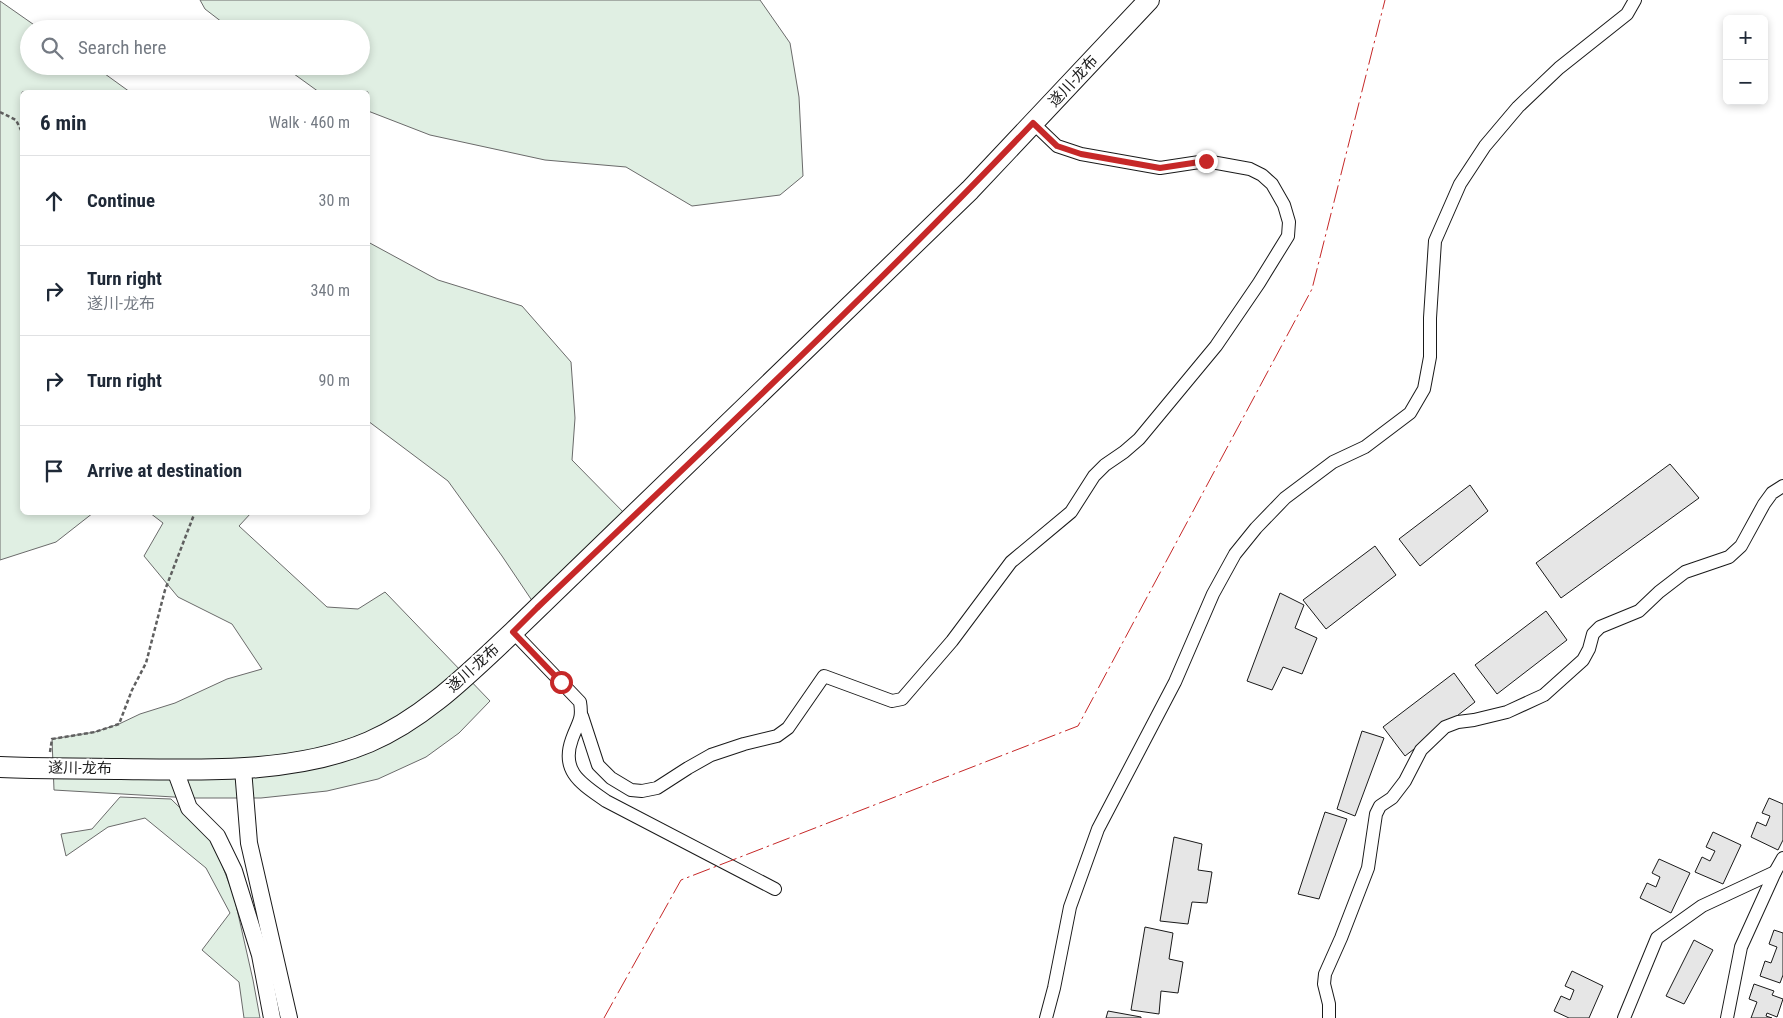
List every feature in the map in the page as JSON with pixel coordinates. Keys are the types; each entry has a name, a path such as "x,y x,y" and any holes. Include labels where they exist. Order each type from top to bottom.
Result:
{"main road":[{"name":"遂川-龙布","path":"0,767 175,770 243,769 318,758 369,742 421,713 460,681 513,632 970,190 1149,0"}],"street":[{"path":"1046,1018 1070,907 1098,829 1176,682 1213,594 1235,554 1256,528 1292,492 1333,462 1365,447 1410,413 1424,389 1430,357 1430,318 1435,241 1460,184 1485,146 1518,107 1559,68 1627,14 1635,0"},
{"path":"513,632 580,702 582,716 598,765 611,778 631,790 642,791 657,788 711,755 777,736 788,728 824,676 892,701 902,699 952,641 1011,562 1071,512 1094,476 1139,439 1216,346 1288,236 1289,222 1284,205 1272,184 1262,175 1250,169 1206,161 1160,168 1081,154 1057,146 1033,123"},
{"path":"1329,1018 1329,1004 1324,984 1325,974 1368,868 1376,814 1380,806 1392,798 1405,781 1421,750 1445,727 1458,722 1507,712 1544,695 1584,660 1593,634 1600,627 1638,611 1658,592 1685,572 1729,557 1741,546 1772,493 1783,486"},
{"path":"582,716 572,741 569,759 572,772 580,782 606,801 775,889"},
{"path":"243,769 249,843 290,1018"},
{"path":"175,770 189,808 217,836 234,871 260,955 272,1018"},
{"path":"1727,1018 1741,947 1783,858"},
{"path":"1624,1018 1657,938 1702,906 1775,872"}],"path":[{"path":"0,112 16,120 20,128"},
{"path":"47,768 52,739 95,732 119,724 132,690 146,662 165,590 194,515"}],"green space":[{"path":"200,0 760,0 790,43 799,97 803,176 780,195 692,206 626,167 545,160 430,135 370,112 370,90 316,90 295,75 370,75 370,20 219,20 205,9"},
{"path":"0,1 27,20 20,20 20,75 106,75 127,90 20,90 20,515 90,515 56,542 0,560"},
{"path":"370,243 438,280 522,306 571,362 575,418 572,460 630,519 537,608 448,481 370,422"},
{"path":"153,515 249,515 239,526 327,607 358,609 385,592 490,701 459,733 426,757 378,779 327,791 261,798 191,798 54,790 52,739 95,732 119,724 140,714 175,703 227,679 262,669 232,624 178,597 144,556 163,523"},
{"path":"120,797 171,799 212,839 234,896 260,1018 244,1018 239,982 202,950 230,913 206,868 145,818 108,827 66,856 61,834 92,829"}],"building":[{"path":"1670,464 1699,498 1561,598 1536,563"},
{"path":"1470,485 1488,511 1420,566 1399,539"},
{"path":"1375,546 1396,575 1326,629 1303,600"},
{"path":"1280,593 1304,605 1295,628 1317,638 1302,674 1283,667 1272,690 1247,681"},
{"path":"1546,611 1567,640 1497,694 1475,665"},
{"path":"1454,673 1475,702 1405,756 1383,727"},
{"path":"1362,731 1384,738 1355,816 1337,809"},
{"path":"1769,798 1783,804 1783,840 1778,850 1751,837 1757,822 1766,826 1770,816 1762,813"},
{"path":"1325,812 1347,819 1319,899 1298,894"},
{"path":"1713,832 1741,845 1723,884 1695,872 1702,857 1710,861 1715,851 1706,847"},
{"path":"1174,837 1202,844 1198,870 1212,872 1207,903 1192,902 1188,924 1160,921"},
{"path":"1659,859 1690,873 1671,913 1640,898 1647,883 1656,887 1660,877 1652,873"},
{"path":"1145,927 1173,933 1169,959 1183,962 1178,993 1161,991 1159,1014 1131,1010"},
{"path":"1774,930 1783,933 1783,975 1780,983 1760,976 1765,961 1771,963 1777,947 1769,944"},
{"path":"1694,940 1713,950 1684,1004 1666,996"},
{"path":"1572,971 1603,986 1589,1018 1569,1018 1554,1011 1561,996 1570,1000 1574,990 1565,986"},
{"path":"1754,984 1774,991 1772,995 1783,999 1777,1017 1767,1013 1766,1016 1772,1018 1751,1018 1757,1002 1749,999"},
{"path":"1108,1011 1141,1017 1141,1018 1106,1018"}],"power":[{"path":"604,1018 681,880 1078,726 1312,289 1385,0"}],"route":[{"path":"561,682 513,632 970,190 1033,123 1057,146 1081,154 1160,168 1206,161"}]}
